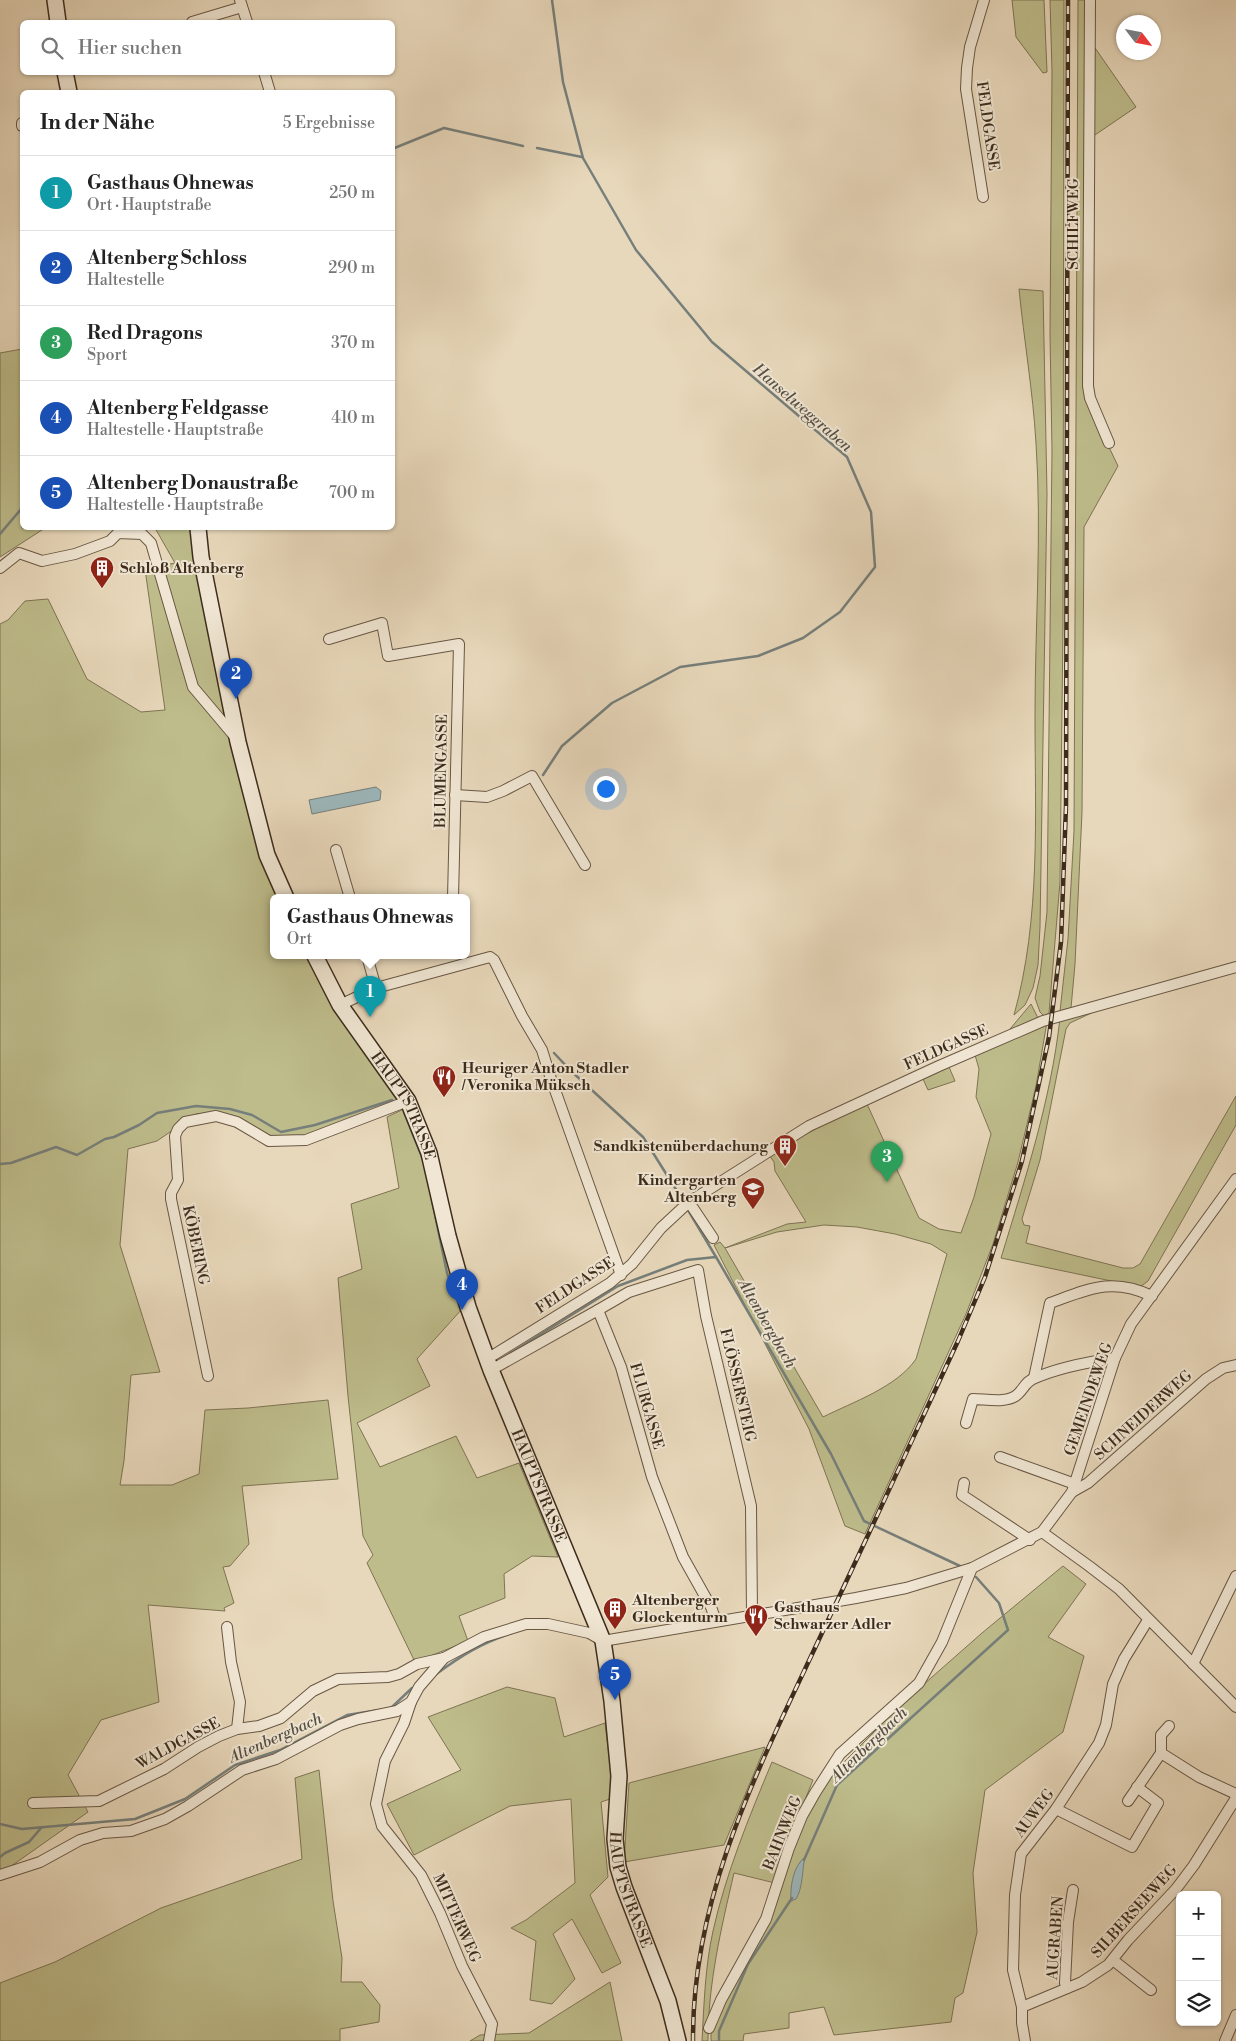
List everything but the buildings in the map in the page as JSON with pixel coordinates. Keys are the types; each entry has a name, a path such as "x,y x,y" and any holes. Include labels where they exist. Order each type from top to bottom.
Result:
{"main road":[{"path":"56,0 58,20"},
{"path":"66,75 69,90"},
{"path":"198,530 201,557 237,740 267,855 284,894"},
{"name":"HAUPTSTRASSE","path":"317,959 340,1005 408,1101 429,1153 460,1285 489,1364 603,1641 614,1719 619,1776 615,1838 618,1867 668,2001 678,2041"}],"street":[{"name":"FELDGASSE","path":"984,0 970,46 966,82 984,197"},
{"name":"SCHILFWEG","path":"1090,0 1087,372 1090,398 1109,443"},
{"path":"197,20 241,4 246,20"},
{"path":"265,75 269,90"},
{"path":"0,568 19,553 42,561 75,554 110,541 118,533 142,534 150,543 193,687 237,740"},
{"name":"BLUMENGASSE","path":"329,639 382,623 388,656 459,644 453,894"},
{"path":"456,795 487,796 503,791 532,776 584,865"},
{"path":"336,850 349,894"},
{"path":"340,1005 376,988 490,957 494,960 522,1016 542,1050 621,1274"},
{"path":"368,959 376,988"},
{"path":"451,959 451,968"},
{"name":"FELDGASSE","path":"489,1364 621,1274 661,1228 689,1202 810,1126 938,1066 1043,1021 1236,967"},
{"name":"KÖBERING","path":"208,1376 170,1199 178,1180 174,1136 178,1129 185,1122 216,1116 247,1127 269,1141 306,1140 408,1101"},
{"name":"GEMEINDEWEG","path":"603,1641 906,1588 972,1568 1030,1540 1042,1532 1074,1488 1115,1358 1131,1324 1236,1179"},
{"path":"689,1202 714,1238"},
{"name":"FLÖSSERSTEIG","path":"598,1310 629,1292 698,1270 706,1316 751,1506 752,1614"},
{"path":"1034,1378 1050,1303 1110,1285 1130,1287 1152,1296"},
{"path":"489,1364 598,1310"},
{"name":"FLURGASSE","path":"598,1310 621,1367 652,1477 683,1557 711,1607 716,1622"},
{"path":"966,1423 973,1400 1010,1399 1019,1393 1024,1384 1034,1378 1087,1362 1115,1358"},
{"name":"SCHNEIDERWEG","path":"1074,1488 1088,1483 1206,1379 1222,1368 1236,1364"},
{"path":"1000,1457 1074,1488"},
{"path":"964,1483 962,1494 1030,1540"},
{"path":"1042,1532 1119,1589 1235,1705"},
{"name":"BAHNWEG","path":"709,2028 721,2000 766,1919 789,1848 802,1816 815,1792 840,1754 919,1683 942,1642 972,1568"},
{"path":"1193,1664 1236,1576"},
{"name":"AUWEG","path":"1025,2041 1022,2007 1014,1970 1015,1895 1021,1854 1056,1809 1099,1743 1106,1725 1113,1684 1124,1659 1148,1620"},
{"path":"444,1658 484,1637 526,1624 548,1624 570,1628 589,1633 603,1641"},
{"path":"227,1627 231,1662 240,1702 237,1729"},
{"name":"WALDGASSE","path":"33,1803 99,1801 164,1769 198,1747 237,1729 258,1726 281,1718 313,1691 338,1679 388,1677 399,1674 417,1664 444,1658"},
{"name":"MITTERWEG","path":"444,1658 419,1687 411,1702 404,1723 385,1761 376,1804 382,1826 421,1875 440,1913 462,1966 492,2024 489,2041"},
{"path":"0,1875 40,1862 80,1840 103,1833 131,1831 166,1819 242,1770 276,1759 340,1725 358,1719 397,1711 411,1702"},
{"path":"1128,1801 1161,1753 1161,1735 1169,1726"},
{"path":"1161,1753 1199,1777 1236,1794"},
{"path":"1056,1809 1132,1847 1158,1803 1137,1787"},
{"name":"SILBERSEEWEG","path":"1022,2007 1092,1977 1113,1960 1128,1940 1176,1889 1199,1857 1236,1798"},
{"name":"AUGRABEN","path":"1067,1988 1065,1982 1068,1922 1073,1890"},
{"path":"1113,1960 1150,1990"},
{"path":"1225,2041 1236,2015"}],"shaded area":[{"path":"1012,0 1044,0 1047,72 1043,73 1016,37"},
{"path":"1050,0 1064,0 1063,624 1060,882 1049,1013 1044,1016 1040,1012 1035,998 1040,976 1047,912 1052,450 1050,334 1052,71"},
{"path":"1078,0 1086,0 1085,397 1118,466 1084,527 1082,812 1075,964 1071,1008 1060,1011 1068,939 1074,831"},
{"path":"1093,45 1136,107 1092,137"},
{"path":"1019,289 1043,291 1047,494 1038,965 1033,988 1025,1005 1014,1015 1029,941 1035,866 1035,681 1038,545 1038,477 1035,424"},
{"path":"20,349 20,530 42,530 0,557 0,353"},
{"path":"156,530 194,530 232,731 196,686 160,566 175,563"},
{"path":"155,567 190,688 235,741 282,894 270,894 270,959 314,959 403,1100 301,1137 269,1138 215,1112 196,1114 157,1141 128,1149 120,1245 160,1372 131,1375 124,1461 120,1485 172,1485 199,1474 205,1410 328,1400 338,1479 242,1486 249,1544 230,1566 223,1567 234,1603 224,1608 225,1611 148,1605 159,1702 101,1720 68,1775 88,1812 0,1874 0,624 8,620 25,601 48,599 87,679 141,712 165,710 145,569"},
{"path":"1031,1004 1039,1020 1005,1035"},
{"path":"1102,1008 1070,1023 1066,1029 1040,1160 1022,1219 1024,1225 1030,1226 1026,1243 1123,1268 1133,1268 1140,1264 1236,1096 1236,1125 1148,1281 1140,1287 1001,1258 1044,1109 1060,1018"},
{"path":"1047,1022 1036,1086 1018,1162 993,1244 966,1314 865,1534 845,1526 809,1429 714,1245 720,1242 725,1248 787,1224 806,1222 775,1171 774,1162 769,1155 835,1118 867,1104 919,1218 939,1229 961,1233 974,1197 991,1134 976,1097 979,1069 975,1055","holes":["824,1225 857,1227 895,1234 931,1244 947,1254 916,1359 908,1369 886,1386 823,1417 725,1248 777,1232"]},
{"path":"949,1067 955,1081 928,1090 923,1079"},
{"path":"406,1108 430,1172 462,1309 417,1359 430,1386 357,1423 380,1467 456,1436 477,1478 519,1463 558,1557 532,1556 504,1574 505,1598 459,1616 468,1641 415,1662 367,1563 373,1555 363,1536 338,1278 362,1269 351,1204 399,1188 387,1117"},
{"path":"1063,1566 1086,1584 1048,1637 1084,1656 1063,1732 985,1790 973,1873 977,1932 963,1993 955,1998 951,2022 834,2035 824,2007 789,2013 789,2028 744,2034 743,2041 711,2041 711,2030 789,1862 805,1816 832,1774 907,1699 982,1633"},
{"path":"507,1687 555,1698 564,1737 605,1723 612,1780 610,1799 601,1802 608,1877 590,1895 621,1963 602,1973 572,1919 553,1934 575,1979 552,2004 530,2000 536,1941 511,1928 526,1920 575,1883 571,1799 510,1806 414,1855 387,1804 461,1770 428,1717"},
{"path":"765,1747 724,1845 624,1862 629,1783"},
{"path":"772,1762 813,1780 787,1844 775,1883 734,1873 713,1978 708,2041 702,2041 708,1958 718,1909 739,1845"},
{"path":"319,1770 333,1901 342,1958 341,1982 362,1982 380,2005 379,2022 340,2029 340,2041 0,2041 0,1983 55,1962 161,1908 302,1859 295,1778"},
{"path":"610,1982 622,2041 470,2041 480,2035 529,2033"}],"water":[{"path":"376,787 381,791 380,800 312,814 309,800"},
{"path":"805,1857 800,1890 796,1899 791,1901 793,1877"}],"waterway":[{"name":"Hanselweggraben","path":"543,775 562,746 612,703 680,667 758,656 803,638 840,612 875,567 871,512 847,457 712,342 636,250 583,158 563,82 552,0"},
{"path":"395,148 444,128 523,146"},
{"path":"537,148 582,157"},
{"path":"0,534 20,510"},
{"name":"Hanselweggraben","path":"554,1053 643,1137 682,1199"},
{"path":"0,1164 11,1163 56,1147 77,1155 105,1139 114,1137 139,1125 157,1113 196,1106 230,1109 252,1115 281,1132 315,1125 392,1100"},
{"path":"404,1112 424,1162"},
{"path":"432,1200 447,1273 461,1310"},
{"name":"Hanselweggraben","path":"688,1210 716,1257"},
{"name":"Altenbergbach","path":"501,1359 618,1286 687,1260 716,1257 831,1454 864,1521 960,1566"},
{"name":"Altenbergbach","path":"804,1860 837,1785 1008,1630 999,1603 976,1577"},
{"name":"Altenbergbach","path":"435,1675 490,1641 512,1633"},
{"name":"Altenbergbach","path":"392,1707 412,1688"},
{"name":"Altenbergbach","path":"0,1824 22,1829 135,1819 185,1799 235,1765 280,1750 347,1715 379,1710"},
{"path":"0,1857 29,1842 41,1828"},
{"name":"Altenbergbach","path":"719,2041 719,2031 748,1964 792,1898"}],"railway":[{"path":"693,2041 696,1986 704,1933 717,1881 734,1830 776,1731 958,1341 985,1277 1022,1161 1049,1037 1061,942 1066,806 1068,0"}],"place":[{"name":"Schloß Altenberg","path":"102,589"},
{"name":"Altenberg Schloss","path":"236,699"},
{"name":"Gasthaus Ohnewas","path":"370,1017"},
{"name":"Heuriger Anton Stadler / Veronika Müksch","path":"444,1098"},
{"name":"Sandkistenüberdachung","path":"785,1167"},
{"name":"Red Dragons","path":"887,1182"},
{"name":"Kindergarten Altenberg","path":"753,1210"},
{"name":"Altenberg Feldgasse","path":"462,1310"},
{"name":"Altenberger Glockenturm","path":"615,1630"},
{"name":"Gasthaus Schwarzer Adler","path":"756,1637"},
{"name":"Altenberg Donaustraße","path":"615,1700"}]}
